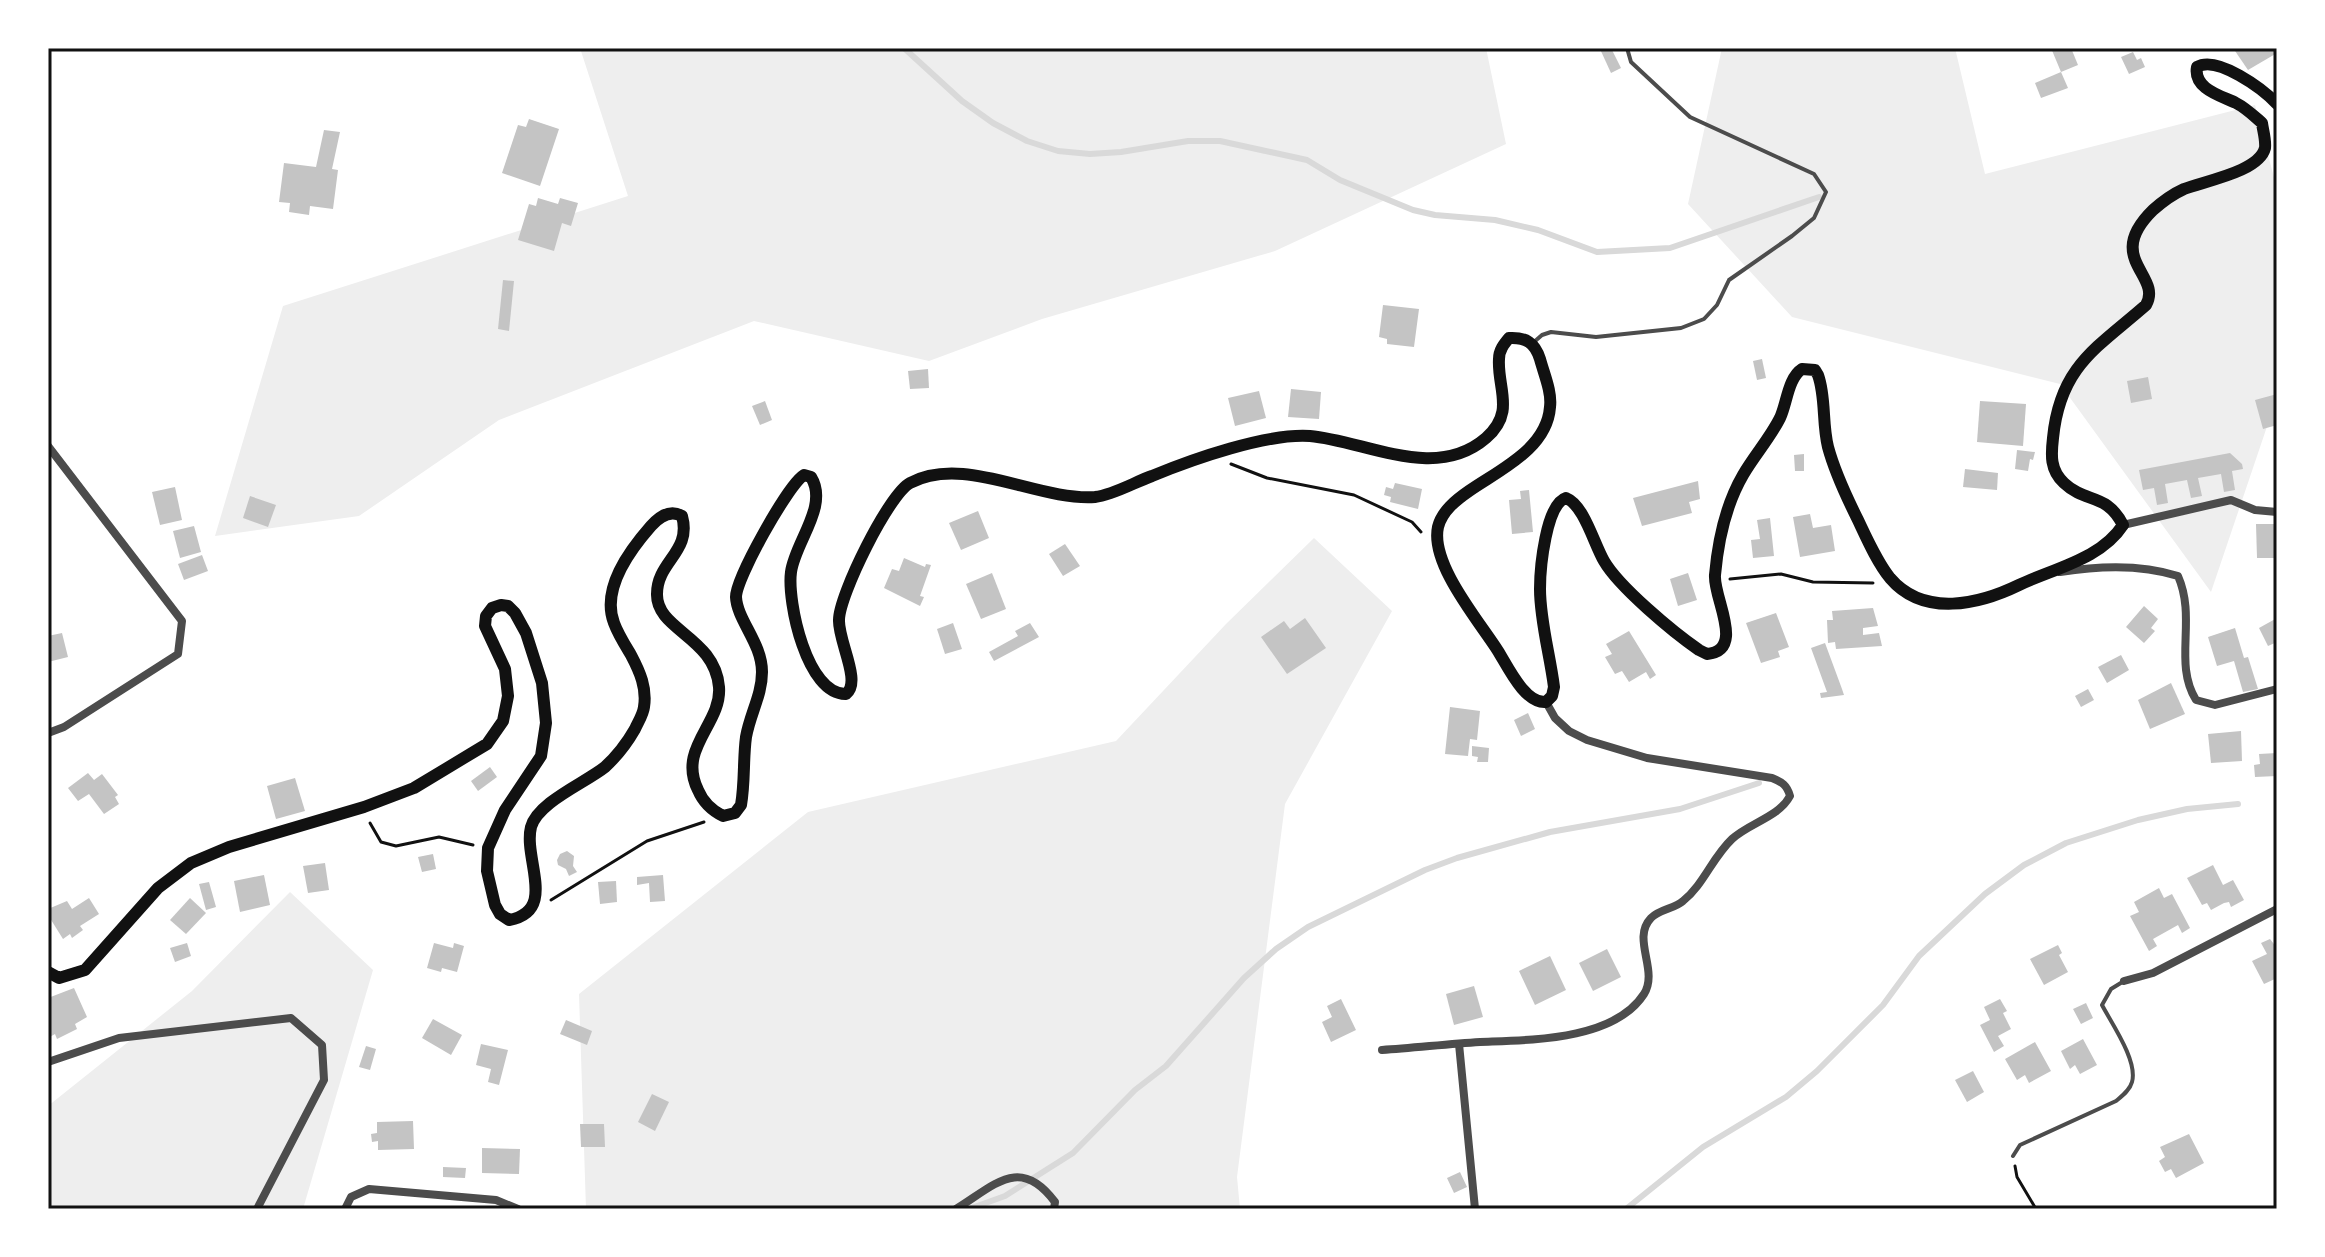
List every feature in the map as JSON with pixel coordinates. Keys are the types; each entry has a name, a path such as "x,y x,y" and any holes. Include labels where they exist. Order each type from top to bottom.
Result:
{"main road":[{"path":"48,972 59,978 85,970 158,888 191,863 229,847 364,807 414,788 487,744 503,721 508,696 505,669 485,626 486,616 492,608 508,606 526,633 542,683 546,723 541,756 505,810 488,848 487,871 500,914 509,920 519,919 531,909 538,894 528,846 532,823 546,806 604,767 627,744 644,711 642,680 613,622 612,590 626,558 653,523 669,513 682,516 685,531 681,546 661,572 657,593 659,607 669,621 702,648 716,672 719,699 696,746 691,772 702,800 723,816 735,813 741,805 746,736 762,681 759,654 736,595 746,569 786,494 804,475 811,477 817,493 813,514 791,573 795,616 811,665 826,686 840,695 850,692 854,681 842,647 839,620 843,595 871,537 907,484 929,476 963,474 1067,496 1098,497 1210,456 1260,442 1301,436 1407,457 1452,456 1480,443 1498,424 1503,391 1498,361 1501,349 1509,338 1522,337 1532,344 1546,380 1551,405 1546,427 1536,442 1523,453 1456,500 1441,517 1437,531 1440,553 1448,574 1533,700 1546,702 1552,696 1554,687 1540,589 1550,516 1561,499 1566,498 1576,504 1605,564 1627,588 1688,642 1707,654 1720,651 1726,643 1727,632 1714,583 1717,546 1725,517 1741,478 1779,420 1797,372 1809,368 1815,370 1820,380 1823,423 1836,474 1866,538 1892,580 1908,593 1932,603 1968,604 2001,594 2090,555 2114,538 2123,525 2115,510 2065,485 2051,460 2054,423 2071,377 2106,336 2149,299 2147,285 2131,254 2134,234 2143,220 2170,197 2223,177 2261,157 2266,145 2262,123 2239,104 2205,87 2197,76 2197,67 2214,64 2232,72 2270,96 2277,104"}],"street":[{"path":"48,446 182,621 178,654 64,727 48,733"},
{"path":"2123,525 2231,500 2255,510 2277,512"},
{"path":"2038,576 2089,567 2152,570 2178,576 2187,603 2185,672 2196,700 2215,705 2277,689"},
{"path":"1382,1050 1540,1041 1591,1030 1629,1009 1643,997 1651,981 1644,934 1652,917 1678,906 1693,894 1720,851 1749,826 1779,809 1790,796 1782,782 1772,778 1647,758 1587,740 1569,731 1555,718 1546,702"},
{"path":"2124,981 2153,973 2277,909"},
{"path":"48,1062 119,1038 291,1018 322,1045 324,1080 257,1209"},
{"path":"1459,1044 1475,1209"},
{"path":"956,1209 999,1181 1021,1176 1042,1184 1055,1202 1054,1209"},
{"path":"345,1209 351,1197 369,1189 496,1200 518,1209"}],"lane":[{"path":"1532,344 1551,332 1596,337 1681,328 1704,319 1717,305 1729,280 1814,218 1826,192 1814,174 1690,117 1631,62 1627,48"},
{"path":"2013,1156 2020,1145 2116,1101 2126,1093 2132,1082 2133,1069 2127,1050 2102,1005 2111,989 2124,981"}],"path":[{"path":"1210,456 1267,478 1354,495 1412,522 1421,532"},
{"path":"1714,583 1733,578 1781,574 1813,582 1881,583 1892,580"},
{"path":"364,807 371,827 381,842 396,846 439,837 488,848"},
{"path":"531,909 555,898 647,841 723,816"},
{"path":"2017,1177 2036,1209"}],"shaded area":[{"path":"580,48 1486,48 1506,144 1275,251 1042,319 929,361 754,321 499,420 359,516 215,536 283,306 628,196"},
{"path":"1722,48 1955,48 1985,174 2255,105 2277,189 2277,397 2211,592 2060,384 1792,317 1688,204"},
{"path":"1314,538 1392,611 1285,804 1237,1177 1240,1209 586,1209 579,994 808,812 1116,741 1226,624"},
{"path":"290,892 373,970 303,1209 48,1209 48,1106 192,991"}],"building":[{"path":"1611,48 1621,68 1611,73 1600,49"},
{"path":"2051,48 2071,48 2078,65 2061,72"},
{"path":"2233,48 2277,48 2277,53 2248,70"},
{"path":"2133,52 2137,60 2141,58 2145,67 2129,74 2121,57"},
{"path":"2061,72 2068,88 2041,98 2035,83"},
{"path":"529,119 559,129 540,186 502,173 518,125 526,127"},
{"path":"324,130 340,132 332,169 338,170 333,209 310,206 309,215 289,212 290,203 279,202 284,163 316,167"},
{"path":"538,198 558,204 560,198 578,203 571,226 562,223 554,251 518,240 529,204 536,206"},
{"path":"503,280 514,281 509,331 498,329"},
{"path":"1383,305 1419,309 1414,347 1387,344 1387,339 1379,337"},
{"path":"1762,359 1766,378 1757,380 1753,361"},
{"path":"928,369 929,388 910,389 908,371"},
{"path":"2148,377 2152,399 2131,403 2127,381"},
{"path":"1291,389 1321,392 1319,419 1288,417"},
{"path":"1259,391 1266,418 1235,426 1228,398"},
{"path":"2277,394 2277,425 2263,429 2255,400"},
{"path":"765,401 772,420 760,425 752,406"},
{"path":"1980,401 2026,404 2023,446 1977,442"},
{"path":"2017,450 2035,452 2028,471 2015,469"},
{"path":"2230,453 2243,469 2232,471 2235,490 2224,492 2221,474 2198,478 2202,496 2191,498 2187,480 2165,484 2168,503 2157,505 2154,488 2143,490 2139,470"},
{"path":"1804,454 1804,471 1795,471 1794,455"},
{"path":"1965,469 1998,473 1997,490 1963,487"},
{"path":"1698,481 1700,499 1689,502 1692,513 1642,526 1633,498"},
{"path":"1395,483 1422,489 1418,509 1390,502 1391,497 1384,495 1386,487 1393,489"},
{"path":"175,487 182,520 160,525 152,492"},
{"path":"1529,490 1533,532 1512,534 1509,500 1521,499 1520,491"},
{"path":"250,496 276,505 268,527 243,518"},
{"path":"978,511 989,538 961,550 949,523"},
{"path":"1810,514 1813,528 1831,525 1835,551 1800,557 1793,517"},
{"path":"1770,518 1774,556 1753,558 1751,540 1760,539 1757,520"},
{"path":"2256,524 2277,524 2277,558 2257,558"},
{"path":"194,526 201,552 180,558 173,531"},
{"path":"1065,544 1080,566 1063,576 1049,554"},
{"path":"202,555 208,571 184,580 178,564"},
{"path":"904,558 925,567 926,564 931,565 920,596 924,597 920,606 884,588 892,569 899,571"},
{"path":"992,573 1006,609 981,619 966,584"},
{"path":"1688,573 1697,600 1678,606 1670,579"},
{"path":"2144,606 2158,619 2151,628 2155,631 2144,643 2126,627"},
{"path":"1873,608 1878,626 1863,628 1863,635 1879,633 1882,646 1836,649 1835,642 1828,643 1827,620 1833,620 1832,611"},
{"path":"1776,613 1789,647 1778,651 1780,657 1761,663 1746,623"},
{"path":"1305,618 1326,648 1287,674 1261,637 1284,621 1290,629"},
{"path":"2277,618 2277,642 2268,646 2259,628"},
{"path":"953,623 962,649 945,654 937,629"},
{"path":"1030,623 1039,637 994,661 989,652 1018,636 1015,631"},
{"path":"2235,628 2258,689 2243,692 2234,661 2217,666 2208,637"},
{"path":"1629,631 1656,675 1650,679 1646,672 1629,682 1622,671 1615,674 1605,657 1612,654 1606,644"},
{"path":"62,633 68,657 48,662 48,636"},
{"path":"1825,643 1844,695 1821,698 1820,693 1827,692 1811,648"},
{"path":"2121,655 2129,670 2107,683 2098,667"},
{"path":"2171,683 2185,714 2150,729 2138,700"},
{"path":"2088,689 2094,700 2081,707 2075,696"},
{"path":"1450,707 1480,711 1477,740 1470,739 1468,756 1445,754"},
{"path":"1528,713 1535,729 1521,736 1514,720"},
{"path":"2241,731 2242,761 2211,763 2208,734"},
{"path":"1472,746 1489,748 1488,762 1477,762 1478,757 1472,756"},
{"path":"2277,753 2277,776 2255,777 2254,765 2260,764 2259,754"},
{"path":"490,767 497,777 478,791 471,781"},
{"path":"88,773 94,780 102,774 118,795 115,797 119,804 104,814 89,794 78,801 68,788"},
{"path":"295,778 305,811 276,819 267,786"},
{"path":"567,851 574,856 573,866 577,872 569,876 557,860 560,854"},
{"path":"433,854 436,869 422,872 418,857"},
{"path":"325,863 329,890 308,893 303,866"},
{"path":"2213,865 2223,885 2233,880 2244,900 2231,907 2229,902 2224,903 2211,910 2207,903 2202,905 2187,878"},
{"path":"264,875 270,905 240,912 234,881"},
{"path":"663,875 665,901 650,902 649,883 637,885 637,877"},
{"path":"616,881 617,902 600,904 598,882"},
{"path":"209,882 216,907 206,910 199,884"},
{"path":"2159,888 2164,898 2172,894 2190,928 2182,933 2178,925 2153,939 2157,946 2149,951 2130,916 2139,912 2134,902"},
{"path":"89,898 99,914 80,926 83,930 72,938 70,934 63,939 48,915 48,909 67,901 72,909"},
{"path":"190,898 206,913 186,934 170,920"},
{"path":"2270,939 2277,948 2277,978 2264,984 2252,961 2267,954 2261,943"},
{"path":"187,943 191,956 175,962 170,948"},
{"path":"434,943 453,948 454,943 464,946 457,972 427,968"},
{"path":"2058,945 2062,953 2059,955 2068,972 2044,985 2030,959"},
{"path":"1607,949 1621,977 1593,991 1579,963"},
{"path":"1550,956 1566,990 1535,1005 1519,971"},
{"path":"1474,986 1483,1017 1454,1025 1446,994"},
{"path":"74,988 87,1017 75,1024 77,1029 57,1039 55,1034 48,1038 48,998"},
{"path":"1341,999 1356,1030 1331,1042 1322,1022 1332,1017 1327,1006"},
{"path":"2000,999 2007,1011 2003,1013 2011,1029 1998,1036 2004,1046 1994,1052 1980,1025 1990,1020 1984,1007"},
{"path":"2086,1003 2093,1018 2081,1024 2073,1009"},
{"path":"433,1019 462,1035 451,1055 422,1038"},
{"path":"566,1020 592,1031 587,1045 560,1034"},
{"path":"2083,1039 2097,1065 2080,1074 2075,1065 2070,1069 2061,1051"},
{"path":"2035,1042 2051,1071 2029,1083 2025,1075 2017,1080 2005,1059"},
{"path":"481,1044 508,1050 499,1085 488,1082 491,1069 476,1065"},
{"path":"366,1046 376,1049 370,1070 359,1067"},
{"path":"1973,1071 1984,1092 1967,1102 1955,1080"},
{"path":"652,1094 669,1102 655,1131 638,1122"},
{"path":"413,1121 414,1149 378,1150 378,1141 372,1142 371,1134 377,1133 377,1122"},
{"path":"580,1124 604,1124 605,1147 581,1147"},
{"path":"2189,1134 2204,1163 2176,1178 2171,1169 2165,1172 2159,1161 2165,1157 2160,1147"},
{"path":"482,1148 520,1149 519,1174 482,1173"},
{"path":"443,1167 466,1168 465,1178 443,1177"},
{"path":"1460,1172 1467,1187 1454,1193 1447,1178"}],"waterway":[{"path":"904,48 962,101 993,123 1027,141 1058,151 1090,154 1188,141 1220,141 1307,160 1340,180 1413,210 1495,220 1538,230 1597,252 1670,248 1819,197"},
{"path":"969,1209 1005,1196 1073,1153 1135,1090 1166,1066 1244,978 1276,949 1308,927 1425,870 1457,858 1550,832 1680,809 1759,783"},
{"path":"1626,1209 1703,1147 1786,1097 1817,1071 1883,1005 1919,956 1985,894 2024,865 2066,843 2138,820 2187,809 2238,804"}]}
